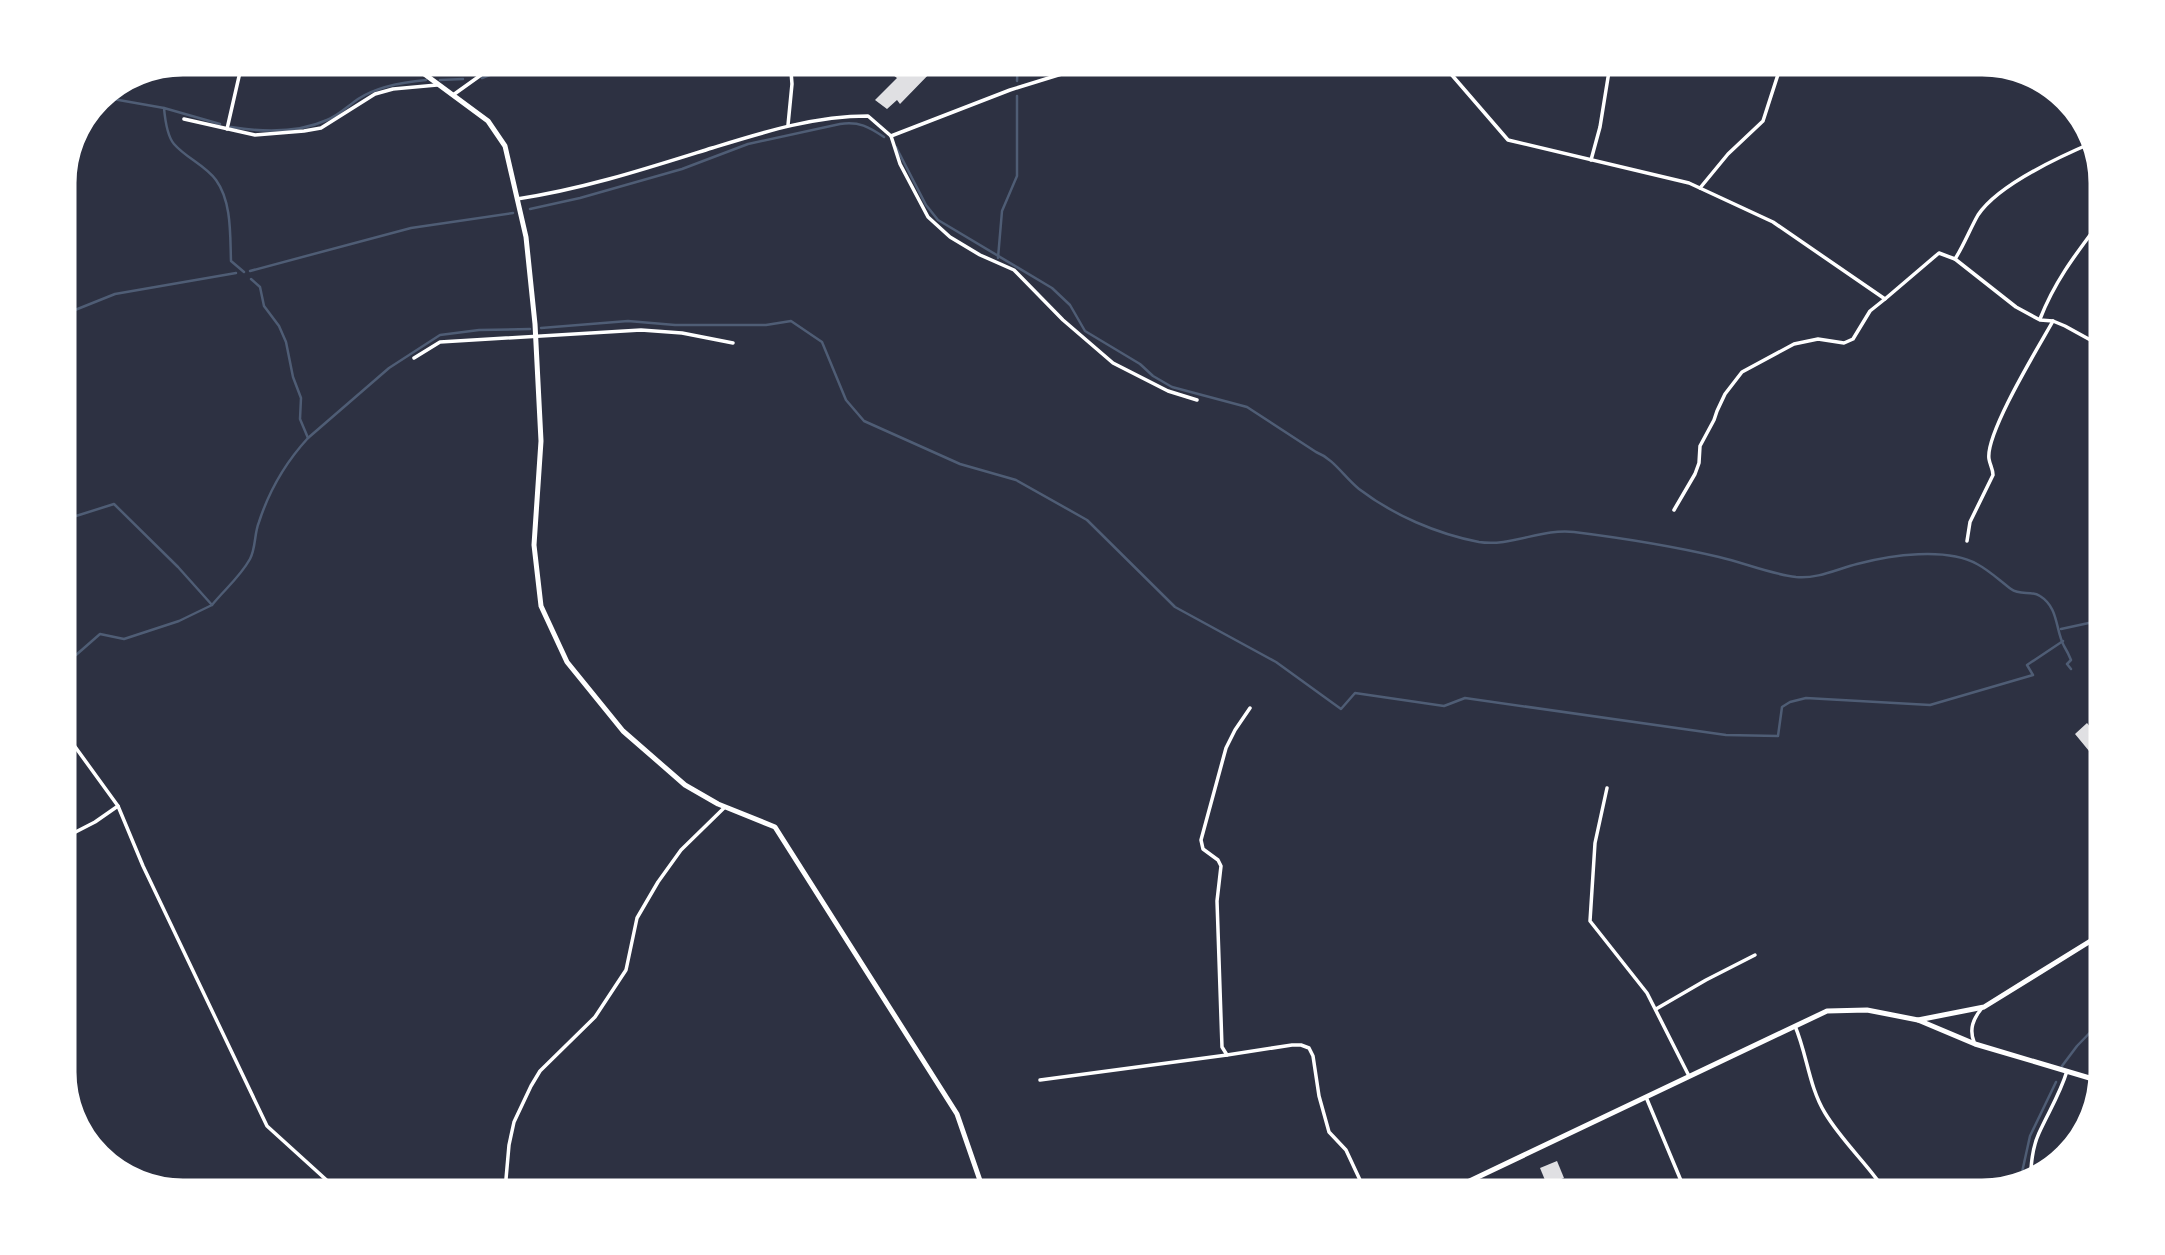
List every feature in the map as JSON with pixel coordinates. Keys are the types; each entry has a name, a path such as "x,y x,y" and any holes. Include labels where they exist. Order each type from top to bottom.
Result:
{"street":[{"path":"226,129 240,72"},
{"path":"421,72 488,121 505,146 526,237 536,337 541,441 534,545 541,606 566,662 623,731 685,785 725,807 775,827 957,1114 981,1183"},
{"path":"453,95 489,72"},
{"path":"788,125 791,72"},
{"path":"891,136 1010,90 1068,72"},
{"path":"1449,72 1508,139 1689,183 1773,222 1885,299"},
{"path":"1591,159 1600,127 1609,72"},
{"path":"1700,188 1728,153 1763,121 1779,72"},
{"path":"184,119 255,135 321,128 375,94 439,85"},
{"path":"517,200 563,193 788,125 840,116 868,116 891,136 900,164 928,217 950,237 980,255 1014,270 1063,320 1113,363 1168,391 1197,400"},
{"path":"1955,259 1979,214 1999,192 2086,145"},
{"path":"2040,320 2049,295 2071,258 2093,230"},
{"path":"1674,510 1695,474 1700,446 1725,394 1742,372 1794,344 1818,339 1844,343 1853,339 1870,311 1939,253 1955,259 2015,307 2040,320 2053,321 2093,342"},
{"path":"1967,541 1970,522 1993,475 1989,459 1992,438 2020,377 2053,321"},
{"path":"414,358 440,342 641,330 682,333 733,344"},
{"path":"1227,1055 1222,1047 1221,1032 1217,901 1218,878 1222,866 1203,849 1201,839 1226,748 1250,708"},
{"path":"72,743 118,806 143,866 267,1126 330,1183"},
{"path":"1607,788 1595,843 1590,921 1616,950 1656,1009 1689,1076"},
{"path":"72,834 118,806"},
{"path":"508,1183 506,1179 509,1146 514,1122 531,1086 540,1072 596,1017 626,970 638,918 657,882 681,850 725,807"},
{"path":"1975,1044 1971,1031 1973,1021 1984,1007 2093,939"},
{"path":"1656,1009 1706,979 1755,955"},
{"path":"1918,1020 1984,1007"},
{"path":"1465,1183 1827,1011 1867,1010 1918,1020 1975,1044 2093,1079"},
{"path":"1795,1026 1824,1112 1880,1183"},
{"path":"1040,1080 1301,1045 1309,1048 1314,1056 1319,1096 1329,1132 1346,1150 1361,1183"},
{"path":"2030,1172 2038,1135 2060,1095 2067,1071"},
{"path":"1646,1097 1682,1183"}],"building":[{"path":"896,72 931,72 900,104 897,100 887,109 875,100 897,78 893,75"},
{"path":"2087,723 2091,728 2093,726 2093,747 2089,751 2075,734"},
{"path":"1557,1161 1564,1178 1546,1183 1540,1168"}],"waterway":[{"path":"482,78 497,72"},
{"path":"1017,72 1017,81"},
{"path":"440,80 463,79"},
{"path":"231,127 255,130 304,127 331,118 374,91 400,83 426,80"},
{"path":"998,258 1002,211 1017,176 1017,96"},
{"path":"111,99 164,108"},
{"path":"220,124 164,108 168,132 174,144 212,175 221,189 229,219 231,261 244,272"},
{"path":"530,209 682,169 748,144 840,124 864,126 884,137"},
{"path":"896,147 926,205 938,220 1052,288 1070,305 1085,331 1172,387 1247,407 1328,459 1372,498 1416,522 1447,534 1491,543 1562,531 1610,537 1729,559 1796,577 1820,575 1871,561 1918,554 1964,559 1982,567 2014,591 2037,594 2046,601 2054,613 2061,639 2071,660 2067,664 2071,669"},
{"path":"250,271 411,228 513,213"},
{"path":"72,311 115,294 236,273"},
{"path":"72,516 114,504 212,605 242,572 252,555 257,527 273,488 292,457 308,438 300,419 301,398 293,377 286,342 279,326 264,306 260,287 251,279"},
{"path":"541,328 628,321 675,325 766,325 791,321 822,342 846,400 864,421 960,464 1016,480 1087,520 1175,607 1276,662 1341,709 1355,693 1444,706 1465,698 1726,735 1778,736 1782,707 1790,702 1806,698 1930,705 2033,675 2027,665 2063,641"},
{"path":"308,438 389,368 440,335 479,330 530,329"},
{"path":"76,655 100,634 124,639 179,621 212,605"},
{"path":"2061,629 2093,622"},
{"path":"2062,1066 2093,1029"},
{"path":"2021,1176 2030,1136 2056,1082"}]}
